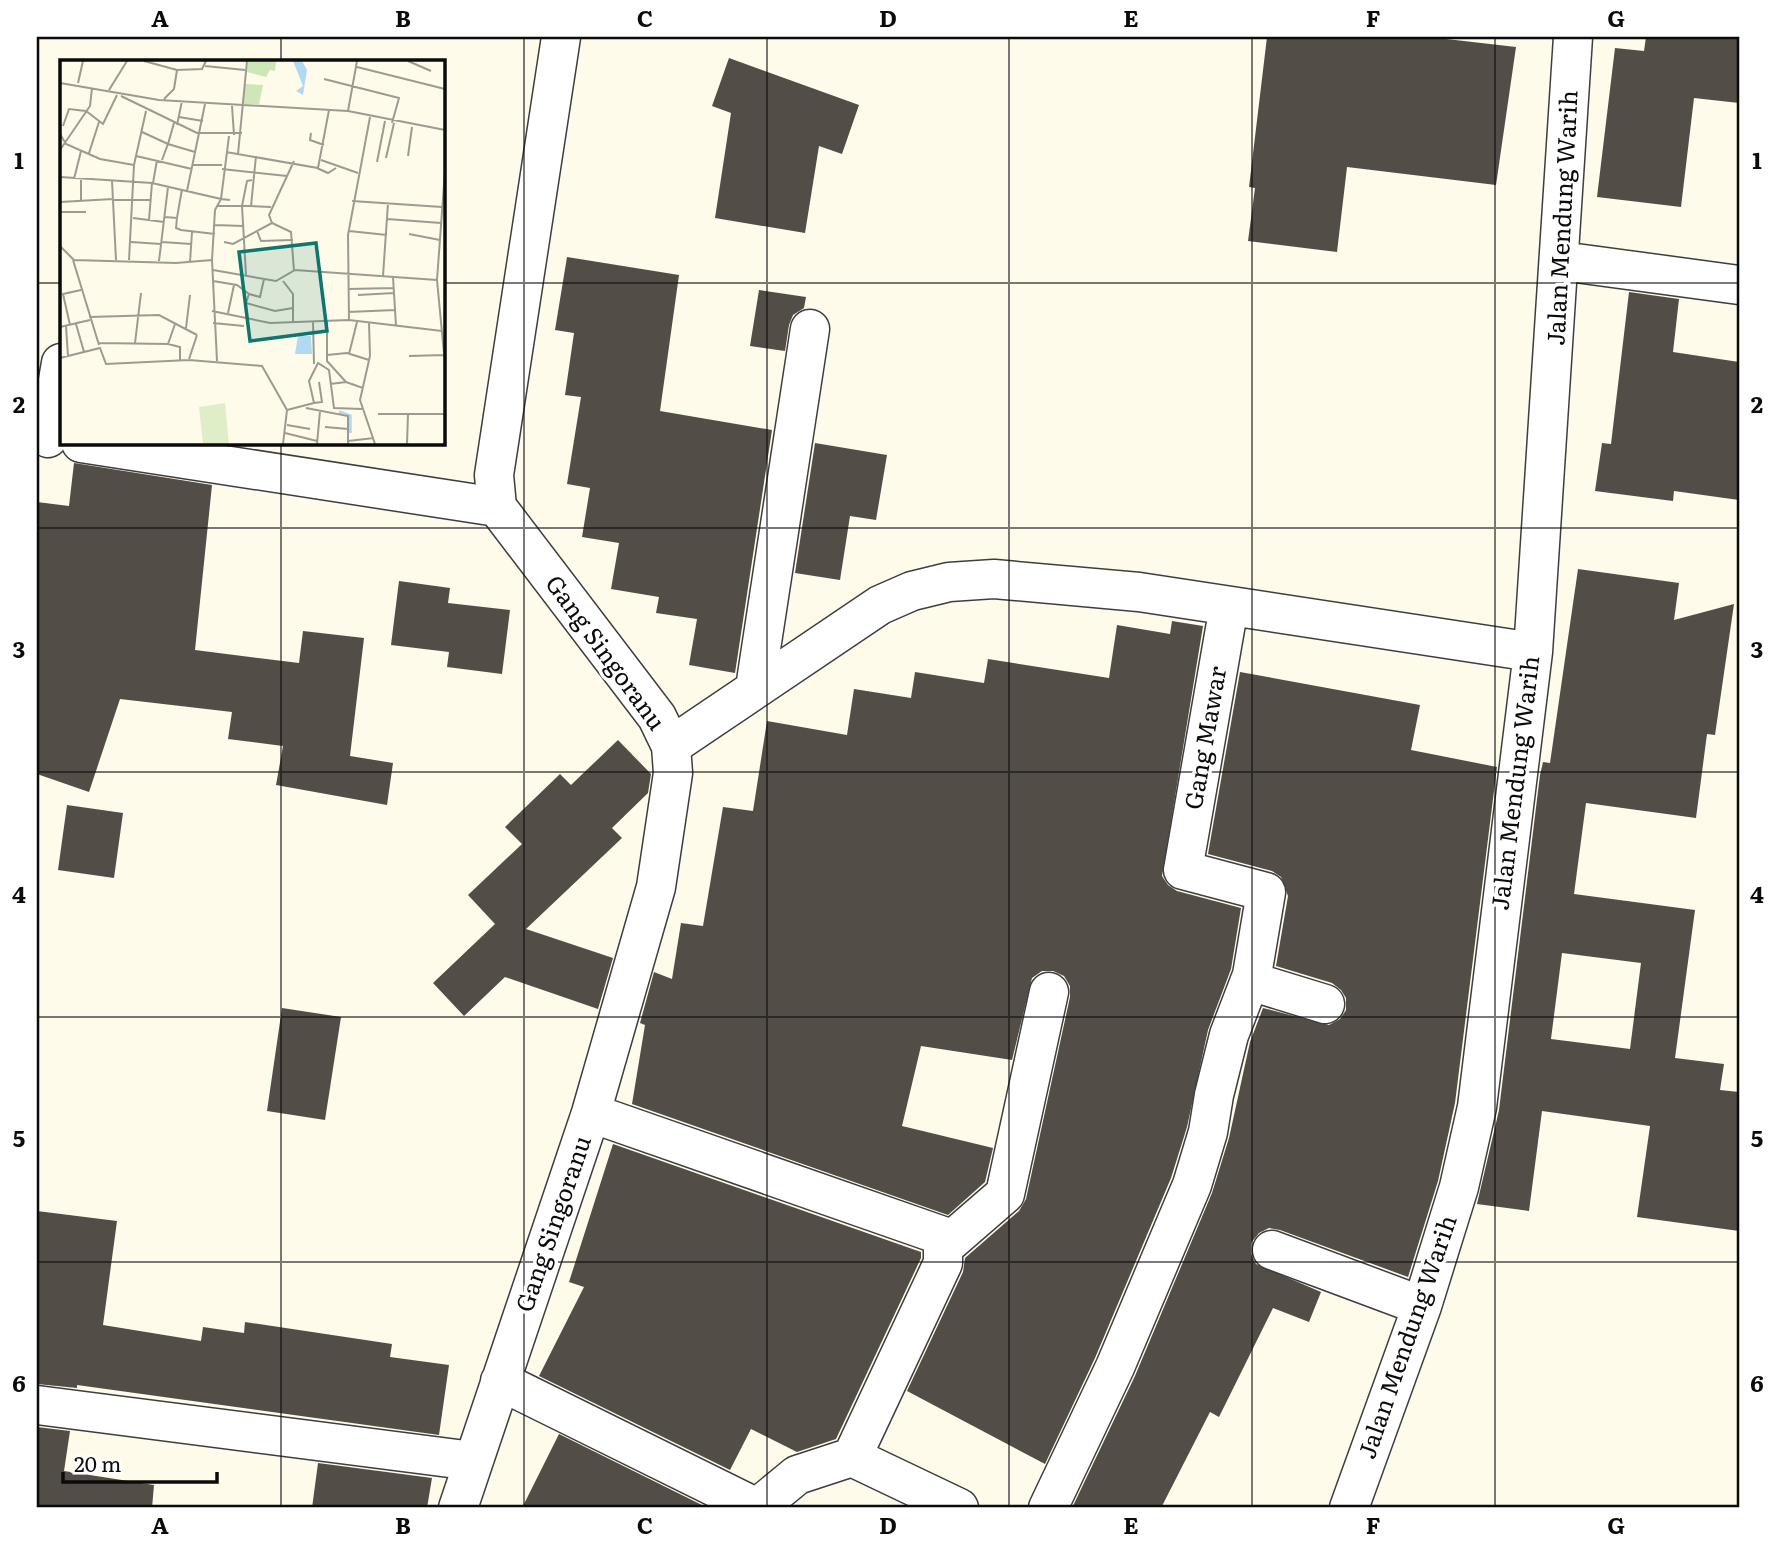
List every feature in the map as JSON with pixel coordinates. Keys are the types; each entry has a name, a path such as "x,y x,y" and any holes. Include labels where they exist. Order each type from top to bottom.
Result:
{"street":[{"name":"Jalan Mendung Warih","path":"1349,1508 1422,1306 1459,1187 1477,1107 1533,652 1561,261 1573,37"},
{"path":"83,444 498,507 494,475 561,38"},
{"path":"1561,261 1739,285"},
{"path":"755,688 810,329"},
{"path":"57,440 60,382"},
{"name":"Gang Singoranu","path":"458,1508 591,1113 656,887 673,773 671,746 657,717 498,507"},
{"path":"671,746 880,605 912,592 949,582 994,579 1139,592 1533,652"},
{"name":"Gang Mawar","path":"1229,606 1183,870 1266,892 1250,981"},
{"path":"1048,1508 1115,1367 1192,1185 1208,1132 1213,1095 1229,1035 1250,981 1325,1004"},
{"path":"945,1246 1005,1194 1049,992"},
{"path":"591,1113 943,1237 943,1263 852,1457"},
{"path":"1272,1250 1422,1306"},
{"path":"500,1381 757,1508 797,1475 852,1457 959,1508"},
{"path":"37,1405 473,1461"}],"building":[{"path":"1267,37 1429,37 1516,47 1496,185 1347,167 1337,252 1248,241 1255,188 1249,187"},
{"path":"1646,37 1739,37 1739,103 1694,98 1681,207 1597,197 1615,48 1644,51"},
{"path":"729,58 859,105 842,154 819,146 805,233 715,218 731,113 712,106"},
{"path":"567,257 679,275 660,411 772,430 735,673 689,665 697,619 656,613 659,597 611,589 619,543 582,537 590,488 567,484 581,397 565,395 574,333 555,330"},
{"path":"759,290 806,297 804,308 793,315 789,325 785,351 750,346"},
{"path":"1629,292 1679,299 1673,352 1739,362 1739,500 1674,491 1673,501 1595,491 1602,443 1611,444"},
{"path":"815,443 887,455 876,520 850,516 840,580 795,573"},
{"path":"74,463 212,485 195,650 299,663 303,631 364,638 350,756 393,763 387,805 276,785 283,746 228,739 232,712 120,699 89,792 37,774 37,502 69,506"},
{"path":"1578,569 1679,583 1674,620 1734,604 1715,735 1707,734 1696,818 1586,803 1574,894 1695,910 1675,1058 1724,1064 1720,1090 1739,1092 1739,1231 1637,1217 1650,1126 1542,1111 1529,1211 1477,1204 1499,1110 1540,775 1543,762 1550,763","holes":["1562,953 1641,963 1630,1049 1551,1039"]},
{"path":"399,581 450,588 448,603 510,610 502,674 447,667 449,652 391,645"},
{"path":"1172,621 1203,626 1162,876 1168,885 1177,891 1241,908 1231,969 1208,1030 1187,1127 1171,1178 1095,1358 1045,1464 907,1391 963,1272 965,1258 1019,1211 1026,1199 1070,997 1070,986 1064,976 1053,971 1042,971 1032,978 1012,1060 921,1046 902,1126 993,1148 985,1182 948,1215 632,1104 645,1025 640,1023 654,972 672,979 681,923 703,926 723,807 753,811 767,721 847,735 854,689 911,698 915,672 984,683 988,659 1109,678 1117,625 1170,634"},
{"path":"1240,672 1420,705 1411,750 1497,767 1455,1103 1438,1181 1408,1277 1280,1230 1269,1228 1259,1233 1251,1243 1251,1254 1256,1264 1321,1292 1309,1322 1273,1308 1219,1417 1210,1412 1161,1508 1072,1508 1135,1376 1212,1193 1229,1138 1250,1042 1263,1008 1329,1025 1340,1019 1346,1010 1346,998 1332,983 1276,966 1288,896 1281,877 1272,871 1208,854"},
{"path":"618,740 651,774 648,793 612,828 622,838 526,929 613,958 598,1009 505,977 464,1016 433,983 495,924 468,895 522,844 505,827 560,774 571,785"},
{"path":"67,805 123,813 114,878 58,870"},
{"path":"282,1008 341,1017 325,1120 267,1111"},
{"path":"613,1144 921,1252 921,1258 836,1439 797,1452 751,1429 730,1470 539,1376 584,1287 569,1282"},
{"path":"37,1211 117,1221 103,1325 201,1341 203,1327 244,1333 245,1322 392,1344 390,1357 449,1365 439,1435 77,1385 77,1388 37,1384"},
{"path":"37,1427 70,1431 64,1471 154,1485 152,1508 37,1508"},
{"path":"559,1434 708,1508 522,1508"},
{"path":"318,1463 432,1478 427,1508 312,1508"}]}
